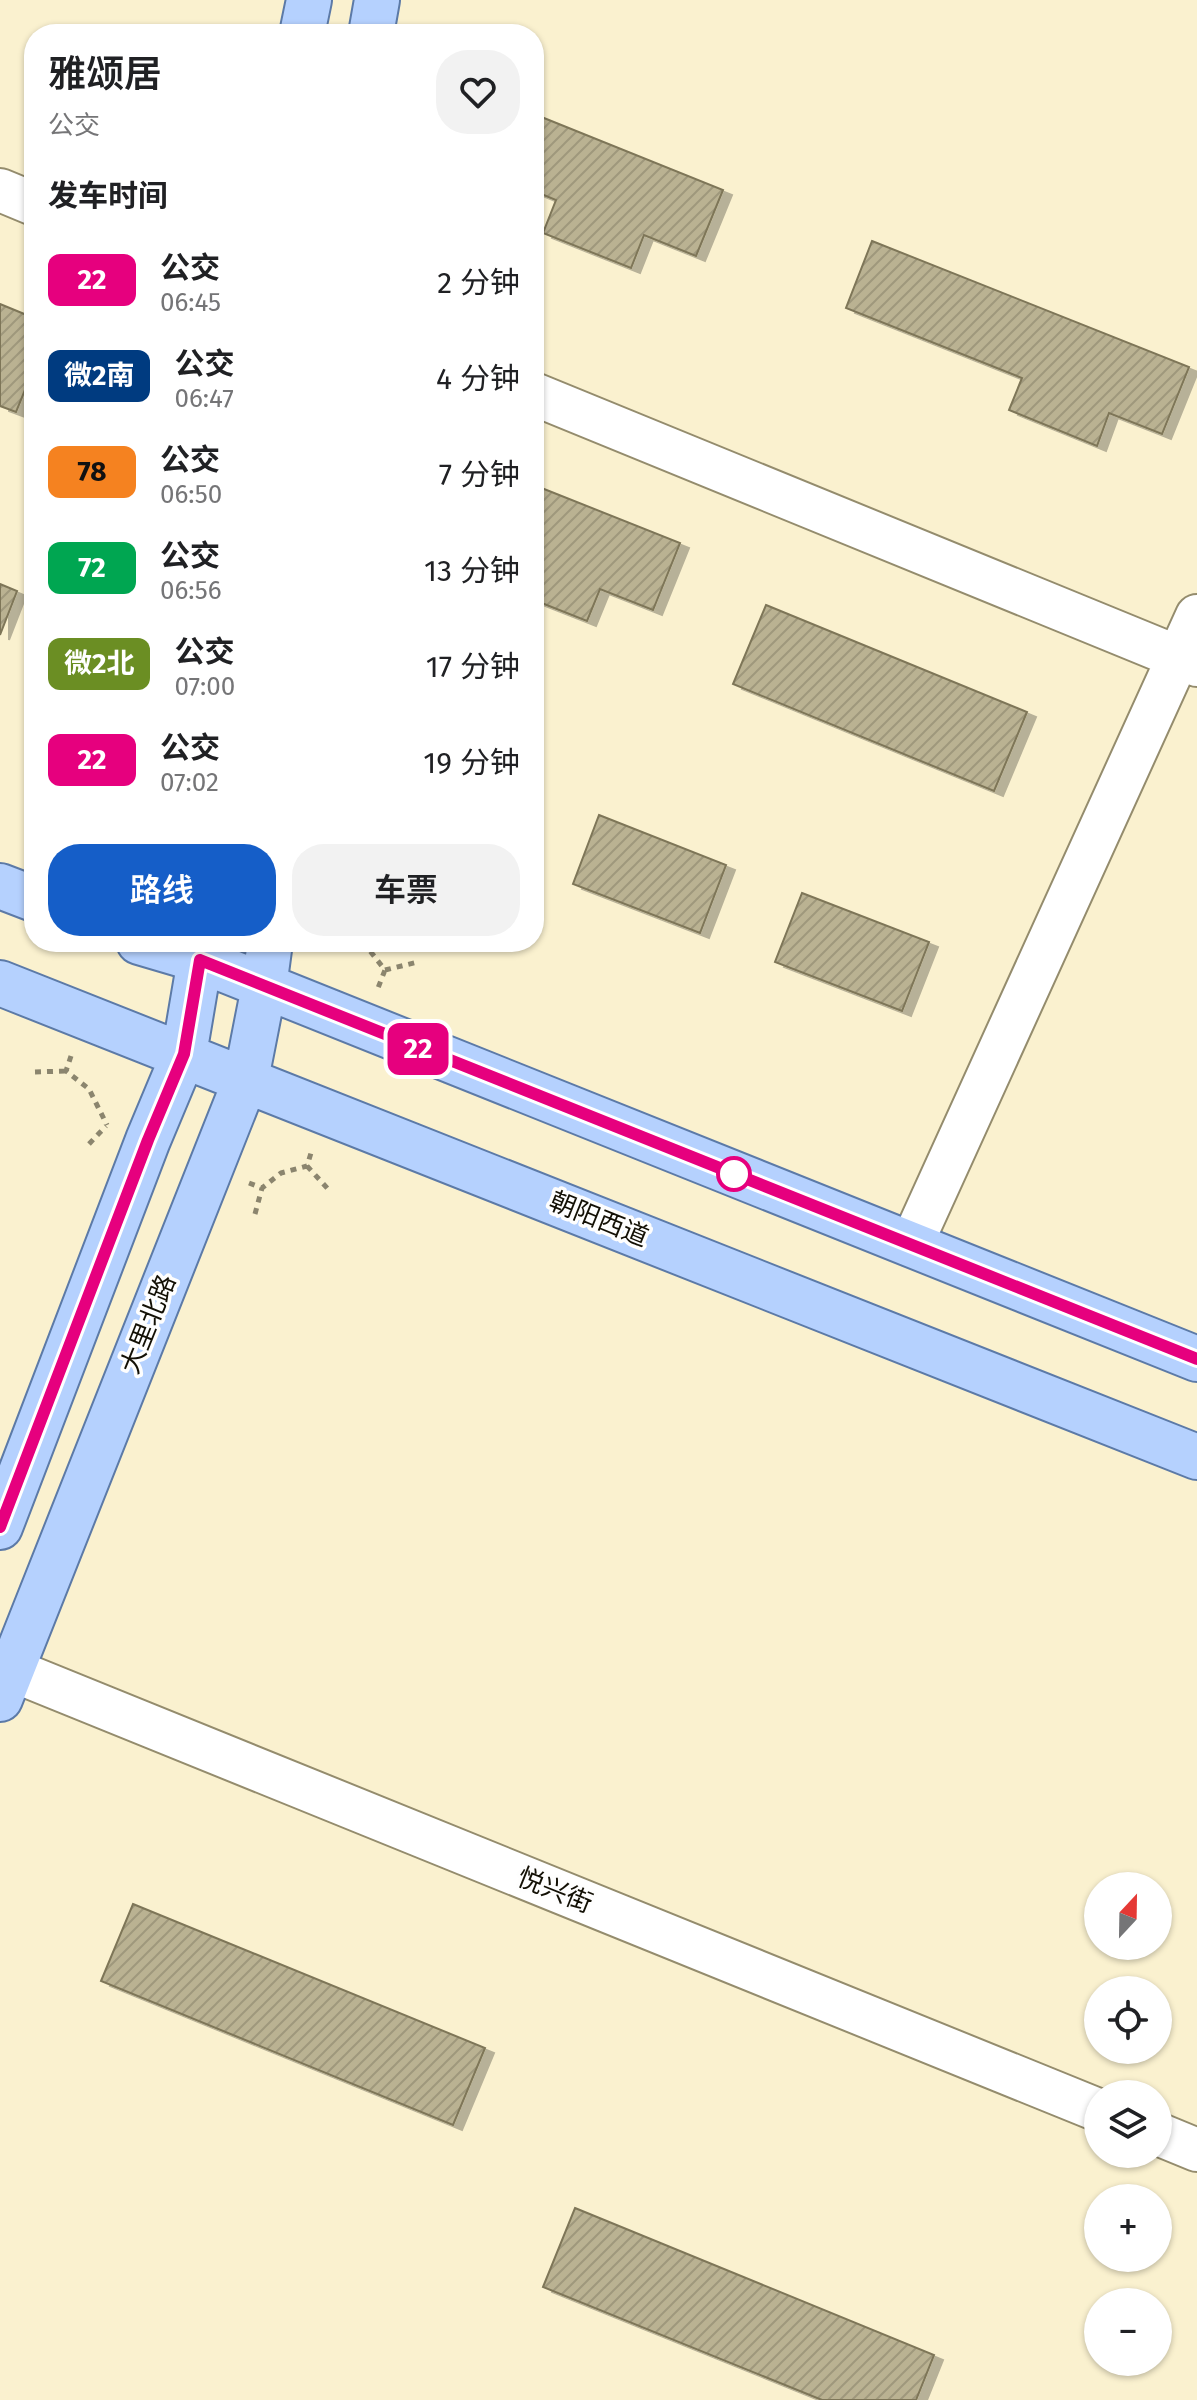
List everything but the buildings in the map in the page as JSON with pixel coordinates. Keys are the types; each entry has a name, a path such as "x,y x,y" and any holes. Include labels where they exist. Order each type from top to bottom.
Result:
{"main road":[{"path":"304,24 309,0"},
{"path":"373,24 377,0"},
{"path":"0,886 24,895"},
{"path":"0,1527 184,1054 201,952"},
{"path":"203,952 264,987 1197,1359"},
{"name":"大里北路","path":"6,1685 246,1079 269,952"},
{"name":"朝阳西道","path":"0,983 1197,1457"}],"street":[{"path":"0,164 24,173"},
{"path":"0,190 24,200"},
{"path":"544,398 1188,661"},
{"path":"911,1245 1188,661 1197,616"},
{"name":"悦兴街","path":"6,1685 1084,2105"},
{"path":"1172,2140 1197,2150"}],"path":[{"path":"385,970 418,962"},
{"path":"35,1072 66,1071"},
{"path":"89,1144 106,1125"},
{"path":"307,1166 328,1189"},
{"path":"255,1214 262,1188"}],"bus line":[{"name":"22","path":"0,1527 184,1054 200,960 1197,1359"}]}
